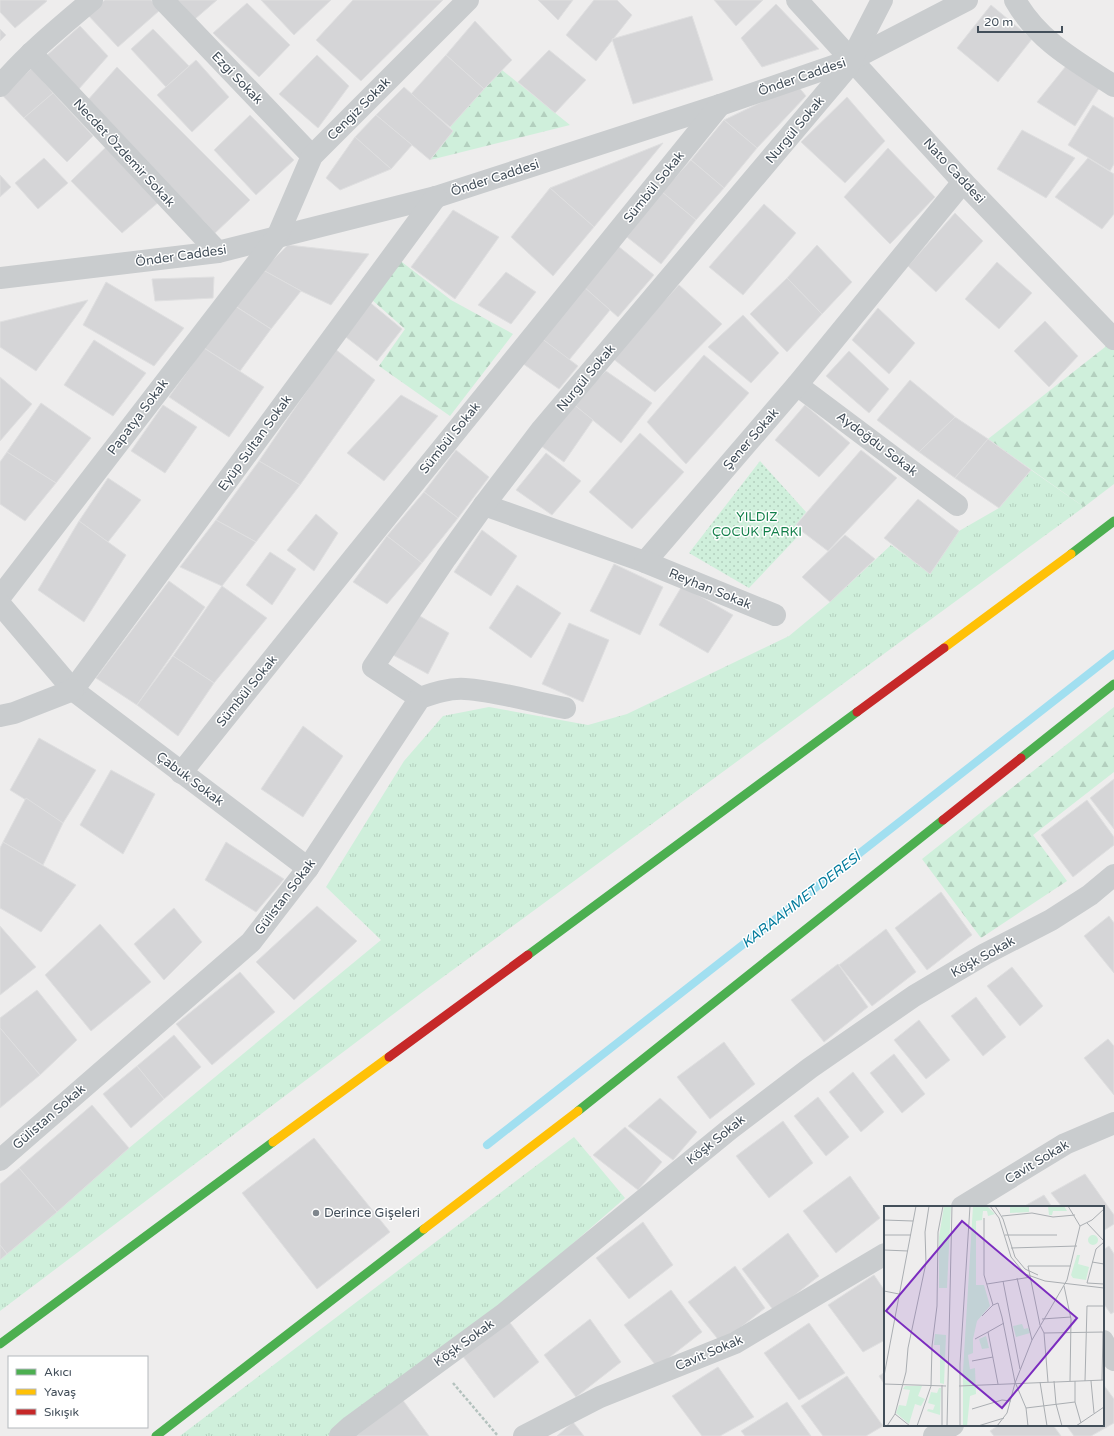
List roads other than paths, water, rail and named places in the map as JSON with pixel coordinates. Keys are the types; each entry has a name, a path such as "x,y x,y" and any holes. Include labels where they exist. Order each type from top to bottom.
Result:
{"street":[{"path":"0,86 31,53 92,0"},
{"name":"Ezgi Sokak","path":"163,0 312,156"},
{"name":"Cengiz Sokak","path":"277,236 312,156 468,0"},
{"name":"Nato Caddesi","path":"797,0 963,182 1114,339"},
{"name":"Nurgül Sokak","path":"420,698 373,666 484,504 542,429 847,68 882,0"},
{"name":"Önder Caddesi","path":"0,278 218,252 436,197 720,105 851,60 967,0"},
{"path":"1015,0 1022,13 1054,46 1114,86"},
{"name":"Necdet Özdemir Sokak","path":"31,53 218,252"},
{"name":"Sümbül Sokak","path":"181,773 720,105"},
{"name":"Şener Sokak","path":"645,562 797,384 963,182"},
{"name":"Eyüp Sultan Sokak","path":"73,690 436,197"},
{"name":"Papatya Sokak","path":"0,598 277,236"},
{"name":"Aydoğdu Sokak","path":"797,384 958,504"},
{"path":"484,504 645,562"},
{"path":"0,1344 1021,592 1114,521"},
{"name":"Reyhan Sokak","path":"645,562 775,615"},
{"name":"Çabuk Sokak","path":"0,604 73,690 308,868"},
{"path":"156,1436 594,1097 1114,684"},
{"path":"420,698 439,691 464,689 493,693 565,708"},
{"path":"0,716 14,713 73,690"},
{"name":"Gülistan Sokak","path":"0,1160 251,942 308,868 420,698"},
{"name":"Köşk Sokak","path":"340,1436 351,1426 505,1313 736,1124 810,1068 914,996 985,954 1051,920 1090,895 1114,875"},
{"name":"Cavit Sokak","path":"964,1206 1065,1144 1114,1123"},
{"name":"Cavit Sokak","path":"524,1436 600,1397 735,1344 884,1255"},
{"path":"1104,1340 1114,1334"},
{"path":"1104,1343 1114,1360"},
{"path":"934,1436 951,1426"}],"waterway":[{"name":"KARAAHMET DERESİ","path":"487,1145 1114,654"}],"place":[{"name":"Derince Gişeleri","path":"316,1213"}],"park label":[{"name":"YILDIZ ÇOCUK PARKI","path":"757,524"}]}
